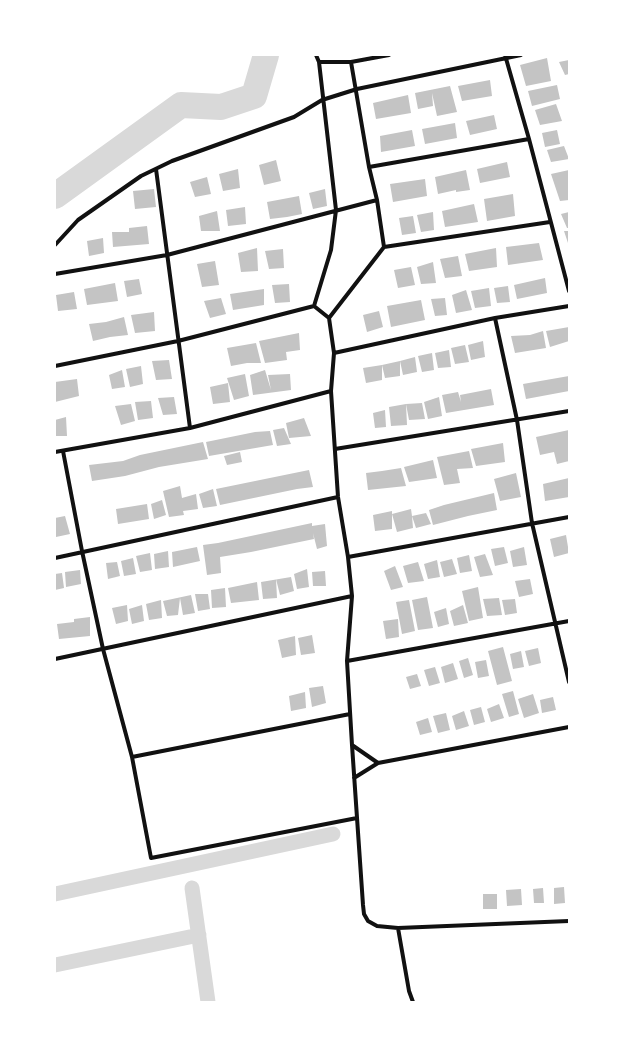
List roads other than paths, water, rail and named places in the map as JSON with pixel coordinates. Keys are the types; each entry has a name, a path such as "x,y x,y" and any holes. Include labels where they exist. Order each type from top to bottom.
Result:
{"street":[{"path":"314,306 331,250 336,210 316,55"},
{"path":"318,62 351,62 389,55"},
{"path":"55,244 78,220 141,176 172,161 294,117 322,100 357,89 521,55"},
{"path":"506,57 569,292"},
{"path":"351,62 357,89 369,167 377,200 384,247"},
{"path":"369,167 529,139"},
{"path":"156,169 190,428"},
{"path":"55,274 167,255 377,200"},
{"path":"329,318 384,247 550,222"},
{"path":"314,306 329,318 334,353 331,391 338,497 348,557 352,596 347,661 364,914 368,921 376,926 398,928 569,921"},
{"path":"55,366 178,341 314,306"},
{"path":"334,353 495,318 569,306"},
{"path":"495,318 517,420 532,523 569,682"},
{"path":"55,452 190,428 331,391"},
{"path":"335,449 569,411"},
{"path":"63,451 103,649 132,757 151,858 357,818"},
{"path":"55,558 338,497"},
{"path":"348,557 569,517"},
{"path":"55,659 352,596"},
{"path":"347,661 569,621"},
{"path":"132,757 350,714"},
{"path":"354,778 378,763 569,727"},
{"path":"352,745 378,763"},
{"path":"398,928 409,991 413,1002"}],"waterway":[{"path":"55,196 181,105 221,107 254,96 266,55"},
{"path":"55,894 333,834"},
{"path":"192,888 208,1002"},
{"path":"55,965 199,935"}]}
